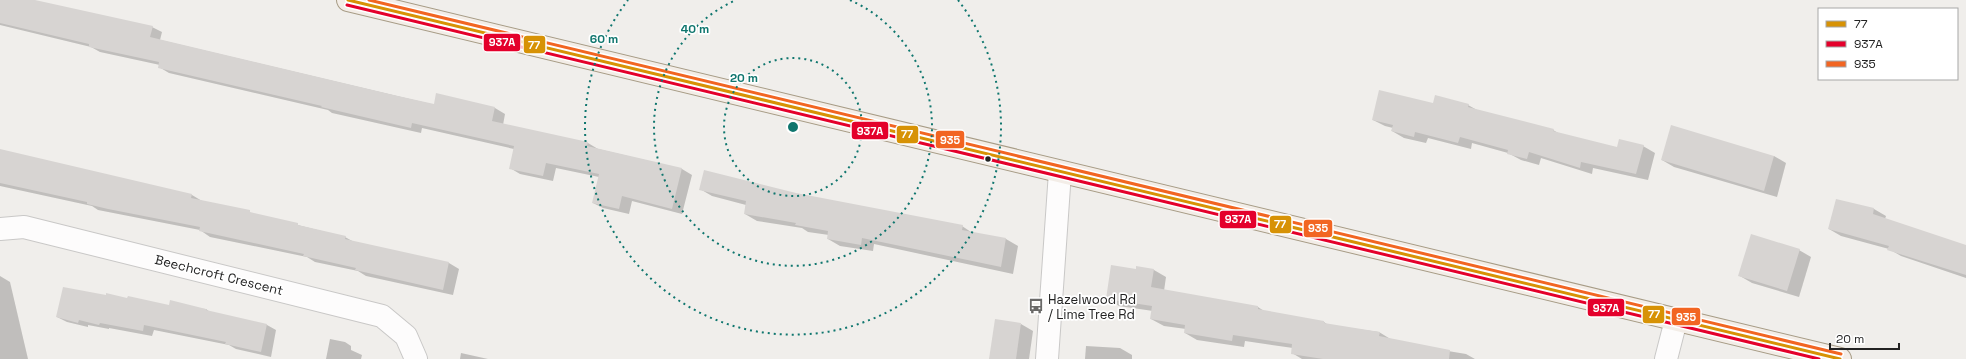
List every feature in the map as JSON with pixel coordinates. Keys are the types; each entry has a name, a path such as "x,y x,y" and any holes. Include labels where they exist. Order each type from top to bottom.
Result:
{"main road":[{"path":"348,0 1840,359"}],"street":[{"path":"1047,359 1060,172"},
{"name":"Beechcroft Crescent","path":"0,228 24,227 382,316 406,336 416,359"},
{"path":"1666,359 1676,320"}],"building":[{"path":"0,0 35,0 153,26 150,37 434,104 436,93 495,107 492,121 588,142 587,146 682,168 672,209 622,196 619,209 592,203 599,174 546,163 543,176 509,169 514,146 412,123 411,128 158,68 159,62 89,47 89,44 0,23"},
{"path":"1379,90 1433,103 1435,95 1469,104 1468,107 1617,147 1619,139 1644,145 1636,174 1581,162 1580,168 1529,152 1527,159 1507,154 1508,150 1460,137 1458,143 1415,132 1414,137 1391,131 1393,125 1372,120"},
{"path":"1671,125 1774,156 1764,191 1661,160"},
{"path":"0,149 192,194 191,198 250,210 250,212 298,223 298,225 346,236 345,239 449,262 443,290 355,270 356,268 303,256 304,254 199,231 200,227 108,209 87,204 87,202 0,183"},
{"path":"704,170 796,193 963,225 962,230 1006,238 1001,267 862,238 861,245 827,239 828,231 795,225 796,223 744,214 746,201 699,190"},
{"path":"1836,199 1874,208 1873,214 1966,245 1966,275 1887,250 1889,246 1828,229"},
{"path":"1751,234 1800,249 1787,291 1738,276"},
{"path":"1111,265 1136,269 1136,266 1154,269 1151,287 1258,306 1258,309 1324,321 1324,323 1380,332 1379,336 1450,350 1449,359 1323,359 1291,354 1292,344 1233,335 1232,341 1184,333 1185,325 1150,319 1152,306 1106,299"},
{"path":"63,287 106,295 106,293 127,298 128,296 169,305 170,300 267,324 261,352 225,344 226,342 144,325 143,331 100,323 99,325 79,320 78,323 56,317"},
{"path":"995,319 1021,323 1016,359 989,359"}],"transit line":[{"name":"77","path":"348,0 1840,359"},
{"name":"935","path":"369,0 1841,354"},
{"name":"937A","path":"347,5 1819,359"}],"place":[{"name":"Hazelwood Rd / Lime Tree Rd","path":"1036,306"}]}
